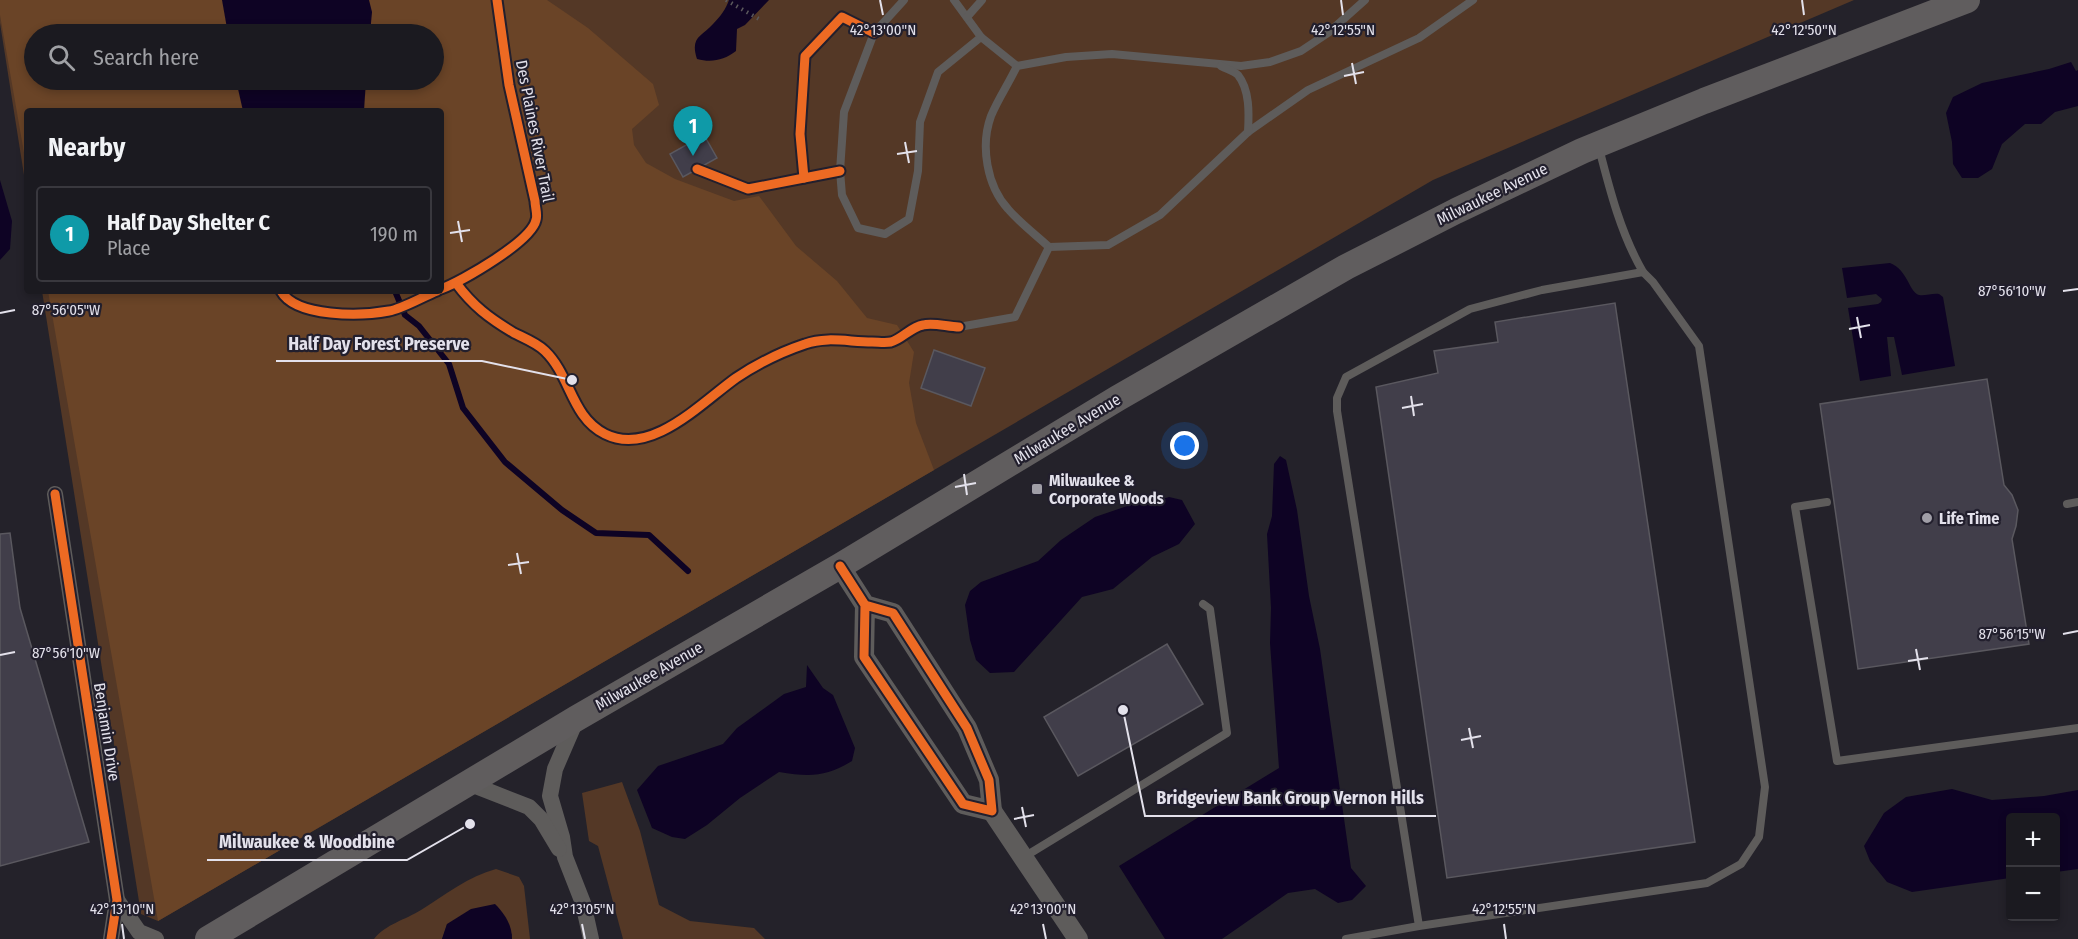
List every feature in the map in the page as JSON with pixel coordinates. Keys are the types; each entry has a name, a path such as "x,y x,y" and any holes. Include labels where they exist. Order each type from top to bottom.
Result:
{"main road":[{"name":"Milwaukee Avenue","path":"208,939 577,718 840,566 1118,398 1346,267 1456,211 1598,145 1704,100 1967,0"}],"street":[{"name":"Benjamin Drive","path":"56,494 117,900 111,939"},
{"path":"840,566 865,605 864,657 963,804 992,811"},
{"path":"865,605 893,613 967,728 989,780 992,811 1078,939"},
{"path":"577,718 555,769 550,796 562,837 565,857 583,903 591,939"},
{"path":"468,783 529,807 541,819 554,843 565,857"},
{"name":"Benjamin Drive","path":"117,900 139,932 156,939"}],"lane":[{"path":"904,0 874,33 844,112 840,171 842,195 858,228 885,234 909,219 918,171 920,122 938,72 981,37"},
{"path":"954,0 981,37 1017,66 1065,57 1112,54 1241,66 1270,62 1300,51 1328,33 1365,0"},
{"path":"967,17 971,0"},
{"path":"967,17 982,0"},
{"path":"1017,66 991,118 986,161 994,187 1007,208 1049,247 1108,245 1160,215 1248,132 1308,90 1419,38 1473,0"},
{"path":"1215,63 1237,74 1245,91 1249,110 1248,132"},
{"path":"1346,939 1707,883 1741,864 1759,837 1765,787 1699,346 1653,282 1643,272 1631,251 1610,192 1598,145"},
{"path":"959,327 1015,318 1049,247"},
{"path":"1419,926 1337,398 1346,377 1470,309 1542,290 1643,272"},
{"path":"1827,502 1795,507 1837,761 2078,728"},
{"path":"2067,504 2078,502"},
{"path":"1024,858 1227,733 1210,609 1203,604"}],"path":[{"path":"726,0 764,22"}],"shaded area":[{"path":"0,0 1854,0 1433,180 158,921 141,914 42,294 444,294 444,108 24,108 24,175 0,23"},
{"path":"0,0 547,0 588,28 653,84 659,105 632,129 634,145 646,163 675,179 734,201 759,196 796,246 837,281 867,318 897,325 914,352 909,383 916,423 934,470 158,921 49,294 444,294 444,108 24,108 24,153 0,15"},
{"path":"222,0 369,0 372,12 371,24 226,24"},
{"path":"729,0 769,0 745,25 737,29 736,51 718,60 697,59 695,46 698,38 720,16"},
{"path":"2071,62 2076,71 2078,70 2078,106 2055,112 2041,124 2025,124 2002,144 1992,169 1978,178 1962,178 1953,164 1952,142 1946,113 1953,97 1982,83"},
{"path":"238,90 365,90 364,108 242,108"},
{"path":"0,180 12,221 10,249 0,260"},
{"path":"1890,263 1901,271 1919,295 1939,294 1943,297 1955,366 1902,375 1894,337 1887,337 1891,376 1860,381 1848,308 1878,304 1882,299 1876,294 1847,298 1842,268"},
{"path":"1280,456 1286,460 1297,510 1309,596 1320,649 1351,868 1366,886 1352,900 1338,903 1315,889 1288,893 1222,939 1165,939 1119,866 1279,768 1270,643 1271,608 1267,534 1272,516 1274,464"},
{"path":"1169,497 1182,500 1195,524 1179,544 1152,557 1113,589 1082,597 1014,672 990,673 976,660 970,640 965,605 970,591 981,582 1038,561 1061,540 1095,517 1139,502 1153,502"},
{"path":"807,665 823,688 833,695 855,748 852,761 826,773 800,775 779,772 685,839 672,837 652,828 637,790 658,766 723,744 737,728 784,694 806,687"},
{"path":"622,782 640,831 659,905 690,921 754,928 765,939 623,939 598,846 589,841 582,793"},
{"path":"1952,789 1992,800 2044,796 2078,790 2078,869 2060,871 2060,813 2006,813 2006,879 1912,892 1887,882 1870,861 1864,846 1884,813 1906,797"},
{"path":"496,869 519,877 524,886 530,939 512,939 512,934 447,924 442,939 374,939 390,926 421,910 467,881"},
{"path":"495,904 507,920 512,939 442,939 447,924 471,909"}],"building":[{"path":"704,135 717,158 683,177 670,154"},
{"path":"1615,303 1695,842 1447,878 1376,387 1438,373 1434,351 1498,342 1495,322"},
{"path":"934,350 985,368 971,406 921,388"},
{"name":"Life Time","path":"1987,379 2004,485 2012,495 2018,510 2012,539 2029,644 1858,669 1820,404"},
{"path":"10,533 20,608 89,842 0,866 0,534"},
{"path":"1167,644 1203,704 1078,776 1044,717"}],"waterway":[{"path":"396,294 405,315 419,326 449,364 463,408 505,462 562,510 596,533 649,535 688,571"}],"cycle path":[{"name":"Des Plaines River Trail","path":"444,288 464,278 509,249 522,239 537,218 509,85 497,0"},
{"path":"840,171 804,178 800,134 805,56 842,17 874,33"},
{"path":"697,169 748,189 804,178"},
{"path":"456,283 489,317 545,351 561,372 585,417 605,434 622,439 640,438 675,424 744,373 805,344 830,340 889,342 923,325 959,327"},
{"path":"284,294 300,306 315,311 347,314 394,310 430,294"},
{"path":"55,494 117,900 111,939"},
{"path":"840,566 865,605 864,657 963,804 992,811 989,780 967,728 893,613 865,605"}],"place":[{"name":"Half Day Shelter C","path":"693,156"},
{"name":"Half Day Forest Preserve","path":"572,380"},
{"name":"Milwaukee & Corporate Woods","path":"1037,489"},
{"name":"Life Time","path":"1927,518"},
{"name":"Bridgeview Bank Group Vernon Hills","path":"1123,710"},
{"name":"Milwaukee & Woodbine","path":"470,824"}]}
